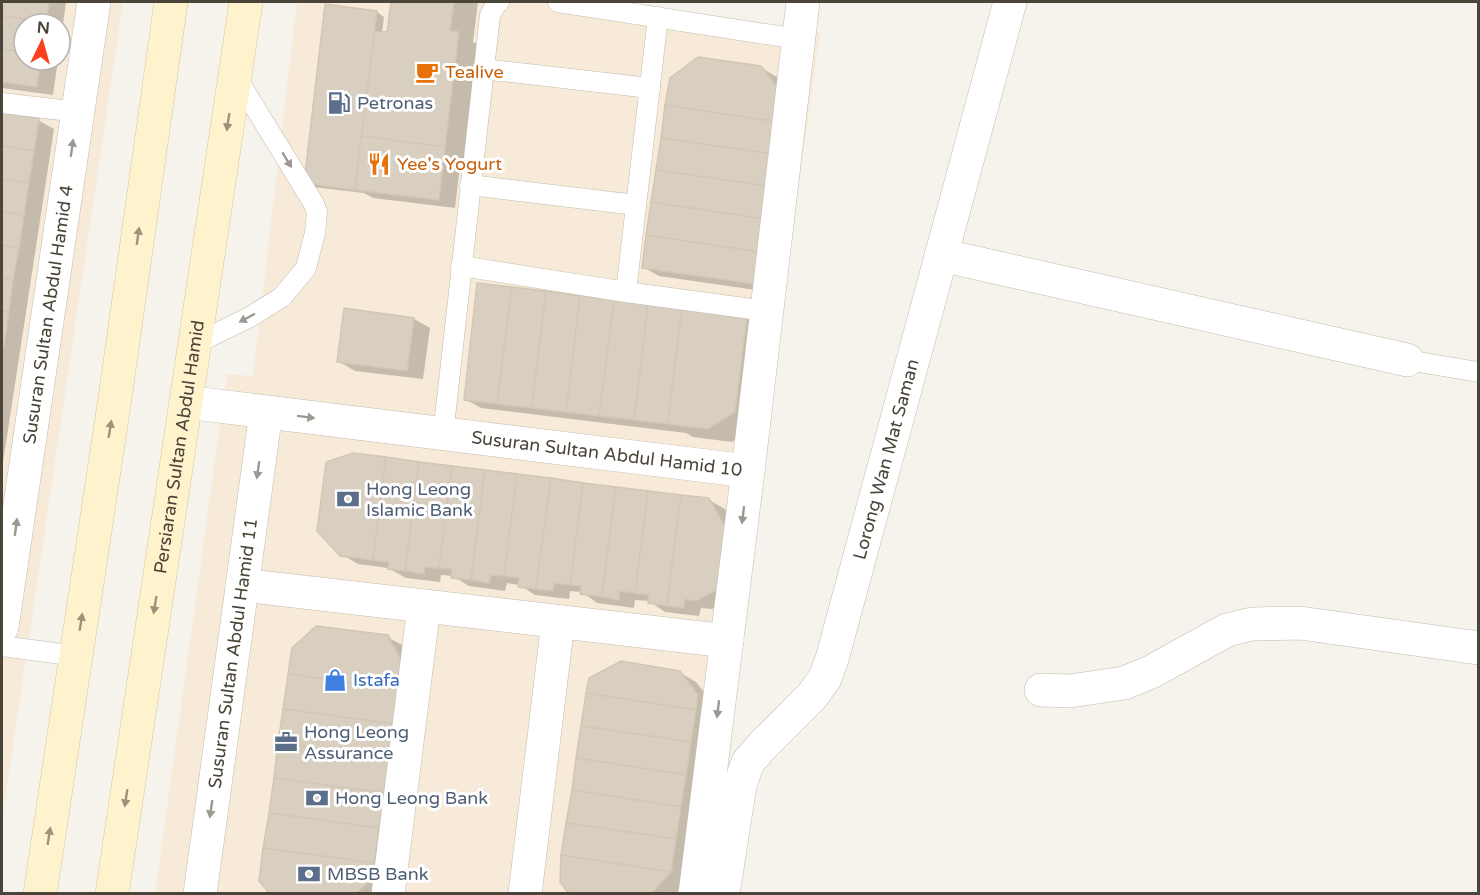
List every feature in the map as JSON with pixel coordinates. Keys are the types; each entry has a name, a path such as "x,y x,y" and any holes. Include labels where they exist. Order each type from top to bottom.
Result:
{"main road":[{"path":"40,894 115,398 171,2"},
{"name":"Persiaran Sultan Abdul Hamid","path":"112,894 246,2"}],"street":[{"name":"Susuran Sultan Abdul Hamid 4","path":"2,627 94,2"},
{"path":"748,471 803,2"},
{"name":"Lorong Wan Mat Saman","path":"723,894 740,786 748,762 812,696 825,678 832,659 1010,2"},
{"path":"941,255 1407,360"},
{"name":"Susuran Sultan Abdul Hamid 10","path":"186,402 748,471 696,894"},
{"name":"Susuran Sultan Abdul Hamid 11","path":"200,894 266,412"},
{"path":"242,585 727,641"},
{"path":"387,894 424,606"},
{"path":"525,894 558,622"},
{"path":"1041,690 1070,691 1124,683 1151,672 1227,630 1251,624 1300,623 1479,648"}],"lane":[{"path":"443,435 490,15 499,2"},
{"path":"558,2 798,39"},
{"path":"626,292 658,17"},
{"path":"484,69 650,88"},
{"path":"195,344 250,317 282,297 306,268 315,232 314,204 235,75"},
{"path":"2,103 78,112"},
{"path":"470,185 636,205"},
{"path":"461,266 767,311"},
{"path":"1407,360 1479,372"},
{"path":"2,646 76,656"}],"shaded area":[{"path":"2,2 123,2 2,820"},
{"path":"297,2 551,2 820,33 701,893 155,894 227,374 253,376"}],"building":[{"path":"2,2 49,2 48,12 12,12 12,17 2,16"},
{"path":"391,2 454,2 450,31 459,32 445,147 361,136 374,31 387,32"},
{"path":"325,4 377,11 355,190 304,183"},
{"path":"2,16 12,17 12,50 2,49"},
{"path":"2,49 12,50 12,72 39,72 37,87 2,82"},
{"path":"698,57 761,66 782,94 778,122 665,105 670,78"},
{"path":"665,105 778,122 773,154 661,138"},
{"path":"2,113 39,118 34,151 2,146"},
{"path":"361,136 445,147 439,200 355,190"},
{"path":"661,138 773,154 768,186 656,170"},
{"path":"2,146 34,151 29,183 2,179"},
{"path":"656,170 768,186 764,219 651,202"},
{"path":"2,179 29,183 24,215 2,212"},
{"path":"651,202 764,219 759,252 646,235"},
{"path":"2,212 24,215 19,248 2,245"},
{"path":"646,235 759,252 754,284 642,268"},
{"path":"2,245 19,248 13,280 2,278"},
{"path":"2,278 13,280 9,312 2,311"},
{"path":"477,283 512,287 497,404 464,400"},
{"path":"512,287 546,291 532,408 497,404"},
{"path":"546,291 580,296 566,412 532,408"},
{"path":"580,296 614,300 599,416 566,412"},
{"path":"614,300 648,304 634,420 599,416"},
{"path":"648,304 682,308 668,424 634,420"},
{"path":"344,308 414,318 407,371 337,362"},
{"path":"682,308 747,316 735,412 708,429 668,424"},
{"path":"2,311 9,312 4,345 2,344"},
{"path":"353,453 386,457 373,560 340,556 317,531 326,462"},
{"path":"386,457 419,462 405,571 388,569 389,562 373,560"},
{"path":"419,462 452,466 439,568 425,567 424,574 405,571"},
{"path":"452,466 485,470 471,580 451,578 452,569 439,568"},
{"path":"485,470 517,474 504,576 491,575 489,583 471,580"},
{"path":"517,474 551,478 536,589 518,587 519,578 504,576"},
{"path":"551,478 583,483 570,585 554,583 553,591 536,589"},
{"path":"583,483 616,487 602,597 580,594 581,586 570,585"},
{"path":"616,487 648,491 635,593 619,591 619,600 602,597"},
{"path":"648,491 681,495 667,606 648,603 649,595 635,593"},
{"path":"681,495 709,498 726,529 718,589 696,601 685,599 684,608 667,606"},
{"path":"316,626 388,635 402,663 399,689 288,674 292,648"},
{"path":"621,661 680,671 698,695 696,710 586,693 589,678"},
{"path":"288,674 399,689 394,724 283,709"},
{"path":"586,693 696,710 691,742 581,726"},
{"path":"283,709 394,724 389,758 278,743"},
{"path":"581,726 691,742 686,775 576,758"},
{"path":"278,743 389,758 384,793 274,778"},
{"path":"576,758 686,775 681,807 572,790"},
{"path":"274,778 384,793 379,828 269,813"},
{"path":"572,790 681,807 676,839 566,823"},
{"path":"269,813 379,828 374,863 263,848"},
{"path":"566,823 676,839 671,872 561,855"},
{"path":"263,848 374,863 372,879 355,894 270,894 259,881"},
{"path":"561,855 671,872 651,894 569,894 560,882"}],"place":[{"name":"Tealive","path":"427,72"},
{"name":"Petronas","path":"339,103"},
{"name":"Yee's Yogurt","path":"379,164"},
{"name":"Hong Leong Islamic Bank","path":"348,499"},
{"name":"Istafa","path":"335,680"},
{"name":"Hong Leong Assurance","path":"286,742"},
{"name":"Hong Leong Bank","path":"317,798"},
{"name":"MBSB Bank","path":"309,874"}]}
